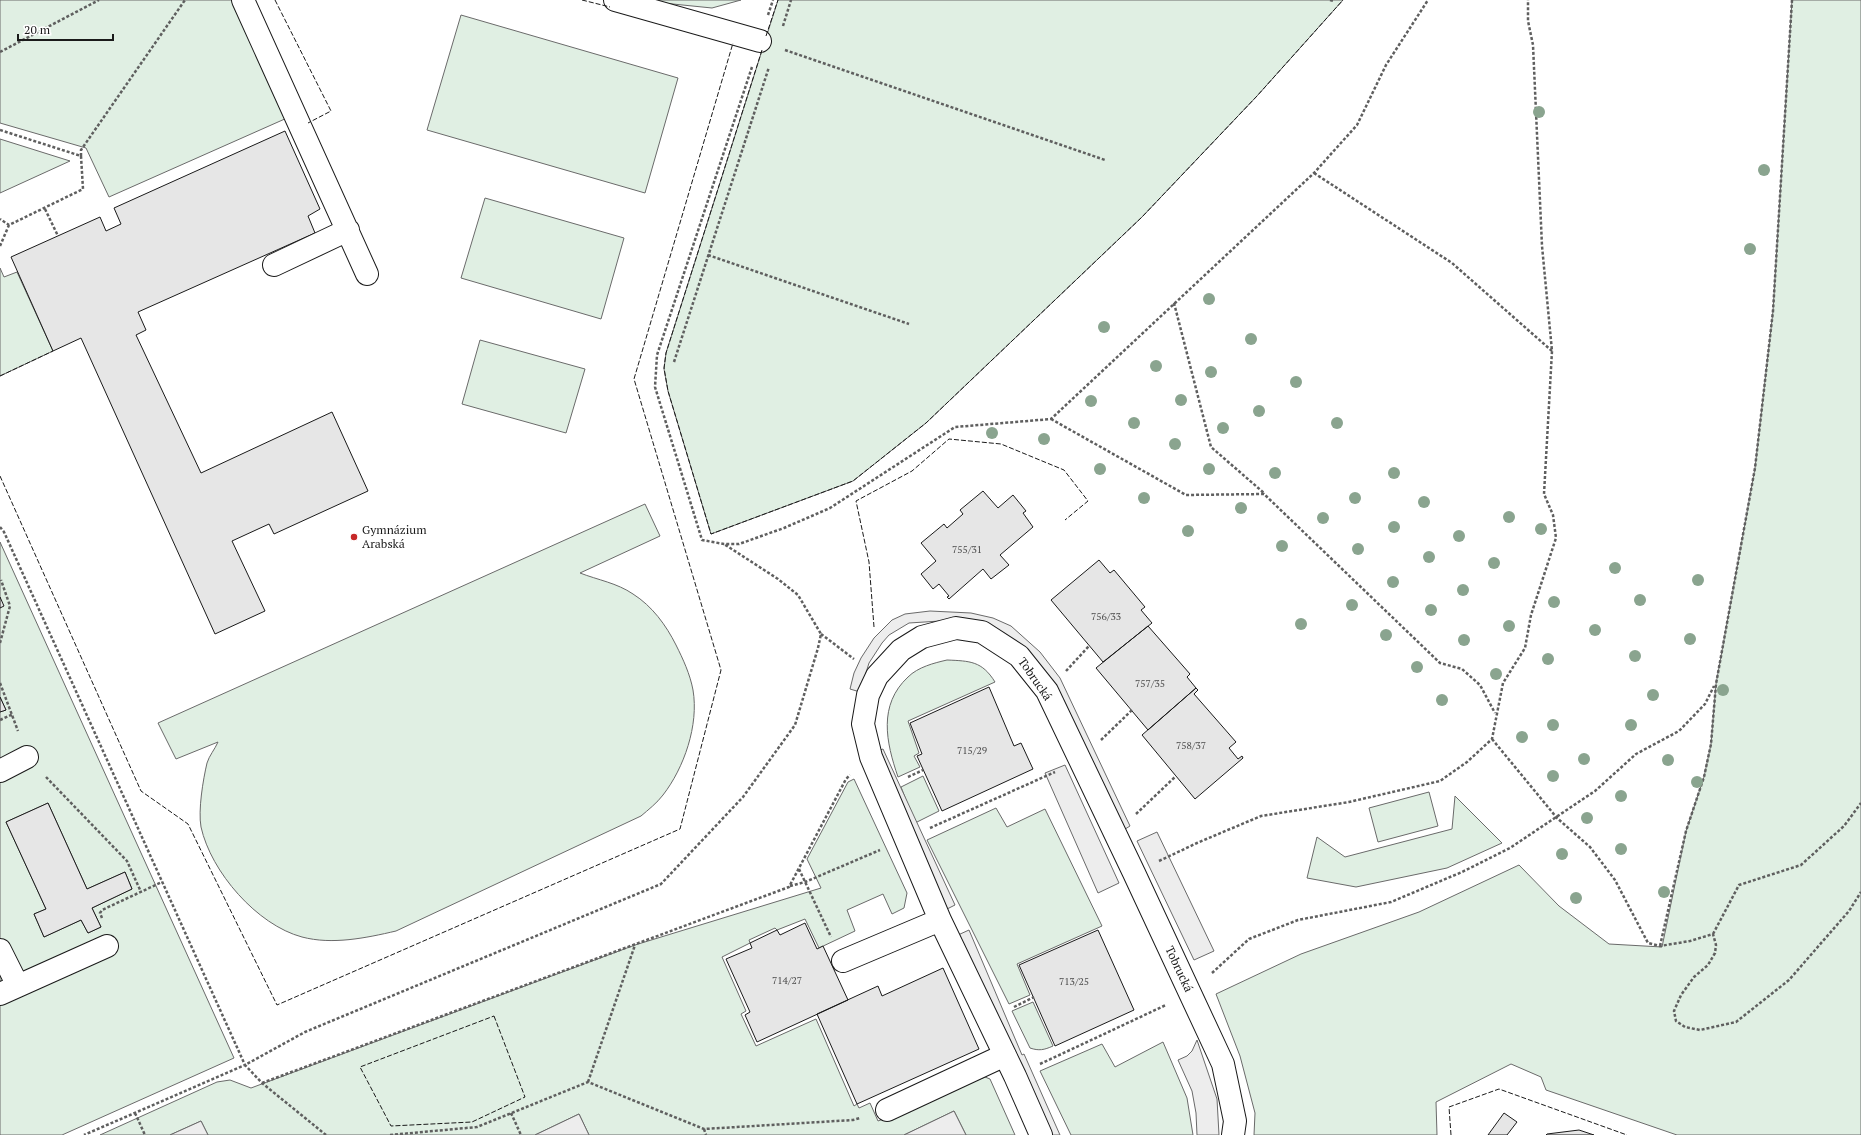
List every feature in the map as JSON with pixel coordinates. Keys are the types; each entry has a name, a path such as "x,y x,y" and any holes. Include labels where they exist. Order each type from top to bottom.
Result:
{"street":[{"path":"243,0 367,274"},
{"path":"615,0 768,44"},
{"path":"274,264 348,230"},
{"name":"Tobrucká","path":"1041,1135 1015,1076 940,920 871,757 863,724 868,695 877,676 901,650 922,638 956,628 982,632 1019,656 1046,691 1116,834 1224,1064 1235,1121 1233,1135"},
{"path":"0,771 27,757"},
{"path":"843,961 940,920"},
{"path":"0,950 9,990 107,946"},
{"path":"877,1113 1005,1055"}],"path":[{"path":"0,52 99,0"},
{"path":"0,246 9,225 45,209 83,189 81,150 185,0"},
{"path":"791,0 768,44 657,355 655,387 702,540 724,544 739,544 784,528 830,508 954,427 1050,418 1186,495 1264,494"},
{"path":"1330,0 1334,1"},
{"path":"1050,418 1314,173 1357,125 1386,65 1428,0"},
{"path":"1134,873 1197,842 1261,816 1349,802 1440,781 1467,762 1492,739 1503,683 1525,648 1531,615 1556,538 1553,515 1544,494 1552,351 1542,246 1533,45 1528,21 1528,0"},
{"path":"1660,946 1686,831 1704,777 1711,744 1716,684 1755,468 1773,311 1792,0"},
{"path":"768,44 838,70 1105,160"},
{"path":"674,362 708,255 768,44"},
{"path":"0,130 81,156"},
{"path":"1314,173 1452,263 1552,351"},
{"path":"45,209 58,236"},
{"path":"0,219 9,225"},
{"path":"708,255 909,324"},
{"path":"1174,303 1211,447 1264,494 1440,663 1462,669 1480,685 1496,713"},
{"path":"0,527 4,532 245,1065 262,1083 326,1135"},
{"path":"724,544 778,578 798,595 821,634 877,676"},
{"path":"0,643 10,606 1,580"},
{"path":"84,1135 245,1065 305,1032 661,884 743,796 795,725 821,634"},
{"path":"1080,658 1090,646"},
{"path":"0,683 13,714 27,757 127,861 141,892"},
{"path":"1015,1076 1190,993 1249,939 1298,920 1392,902 1462,872 1510,848 1557,818 1595,791 1636,754 1679,732 1705,704 1716,684"},
{"path":"1122,720 1132,710"},
{"path":"0,720 13,714"},
{"path":"1492,739 1557,818 1590,847 1614,880 1648,942 1660,946 1690,941 1713,934"},
{"path":"789,887 846,778 871,757"},
{"path":"262,1083 805,882 906,839 1080,760"},
{"path":"1116,834 1176,776"},
{"path":"1861,803 1844,826 1801,865 1739,884 1713,934 1716,944 1715,953 1708,965 1694,977 1681,995 1674,1011 1676,1021 1685,1027 1700,1030 1736,1022 1789,980 1849,911 1861,892"},
{"path":"799,868 843,961"},
{"path":"107,946 107,929 100,913 102,910 162,882"},
{"path":"588,1082 635,945"},
{"path":"390,1135 477,1128 588,1082 704,1129 853,1120 877,1113"},
{"path":"135,1113 145,1135"},
{"path":"511,1113 521,1135"},
{"path":"704,1129 706,1135"}],"green space":[{"path":"0,0 233,0 287,118 109,197 86,148 0,123"},
{"path":"653,0 741,0 712,8 663,3"},
{"path":"778,0 1343,0 1257,96 1142,217 926,423 853,481 711,534 668,391 664,369 666,353"},
{"path":"1792,0 1861,0 1861,1135 1677,1135 1546,1090 1541,1077 1511,1064 1436,1102 1437,1135 1254,1135 1255,1113 1240,1056 1216,994 1301,954 1419,912 1519,865 1559,906 1609,944 1662,947 1686,831 1704,777 1711,744 1716,684 1755,468 1773,311"},
{"path":"461,15 678,78 645,193 427,130"},
{"path":"0,139 70,161 0,193"},
{"path":"485,198 624,238 601,319 461,278"},
{"path":"0,268 4,277 17,272 53,351 0,376"},
{"path":"480,340 585,369 566,433 462,404"},
{"path":"645,504 660,536 580,573 627,590 646,604 658,616 672,638 684,661 690,678 693,690 694,717 688,746 671,784 655,804 641,816 396,931 385,934 349,940 325,940 302,937 285,931 269,921 253,909 238,894 225,878 206,844 200,820 205,770 208,760 218,742 176,759 158,723"},
{"path":"0,542 234,1058 62,1135 0,1135 0,712 6,710 0,697","holes":["48,803 87,889 125,872 132,889 92,908 101,927 88,933 81,920 44,937 34,914 46,909 6,822"]},
{"path":"947,660 969,662 980,666 995,682 908,721 919,753 914,756 920,767 898,777 890,751 888,737 888,712 892,700 898,688 916,671 926,666"},
{"path":"923,776 939,811 915,823 901,787"},
{"path":"854,779 907,893 904,908 892,914 883,894 847,910 855,931 819,948 805,919 777,930 775,928 749,940 750,943 722,957 746,1011 741,1014 756,1046 816,1019 854,1106 857,1104 859,1108 870,1103 878,1121 985,1077 990,1079 1015,1135 966,1135 954,1111 904,1135 589,1135 579,1114 535,1135 208,1135 201,1121 170,1135 100,1135 217,1082 230,1080 251,1088 635,945 821,888 807,859 848,782"},
{"path":"1429,792 1438,826 1378,842 1369,808"},
{"path":"1455,796 1502,843 1447,868 1356,887 1307,878 1317,837 1345,857 1452,829"},
{"path":"996,808 1007,827 1045,809 1102,926 1017,964 1030,995 1009,1004 927,840"},
{"path":"1033,1002 1053,1046 1039,1050 1030,1048 1012,1011"},
{"path":"1163,1042 1187,1098 1193,1135 1071,1135 1040,1071 1102,1044 1115,1067"}],"shaded area":[{"path":"930,611 971,613 993,618 1011,626 1040,652 1060,678 1130,826 1122,831 1034,660 1004,633 983,625 969,623 940,621 909,623 889,635 882,643 869,663 860,692 850,689 854,673 861,658 874,638 892,620 905,614"},
{"path":"883,749 955,905 945,910 874,752"},
{"path":"1065,765 1119,883 1098,893 1045,773"},
{"path":"1157,832 1214,951 1194,960 1137,841"},
{"path":"969,930 1022,1055 1024,1054 1060,1135 1050,1135 958,935"},
{"path":"1197,1040 1217,1099 1219,1135 1197,1135 1196,1113 1192,1091 1178,1060 1187,1056 1192,1051"},
{"path":"954,1111 966,1135 904,1135"},
{"path":"579,1114 589,1135 535,1135"},
{"path":"201,1121 208,1135 170,1135"}],"building":[{"path":"285,131 320,209 308,216 315,233 138,312 146,330 136,335 201,473 332,412 368,491 274,534 269,524 232,541 265,611 215,634 81,338 53,351 11,257 100,217 106,231 121,224 114,208"},
{"path":"983,491 998,508 1013,495 1026,511 1023,513 1033,527 1000,555 1009,565 991,579 983,569 949,599 947,597 949,596 939,584 933,589 921,574 936,561 921,543 944,524 947,528 963,514 960,510"},
{"path":"1099,560 1110,573 1114,570 1145,607 1141,610 1152,623 1103,662 1051,600"},
{"path":"0,597 4,606 0,608"},
{"path":"1148,626 1190,674 1187,677 1196,688 1148,730 1096,668"},
{"path":"989,687 1014,746 1021,743 1033,769 942,811 917,756 922,754 910,723"},
{"path":"1196,688 1198,690 1194,694 1236,742 1229,748 1238,759 1242,756 1243,758 1195,799 1142,735"},
{"path":"0,697 6,710 0,712"},
{"path":"48,803 87,889 125,872 132,889 92,908 101,927 88,933 81,920 44,937 34,914 46,909 6,822"},
{"path":"805,923 817,949 823,946 848,1000 757,1042 745,1015 750,1012 726,959 752,948 750,943 777,930 780,935"},
{"path":"1098,930 1134,1010 1055,1046 1019,965"},
{"path":"943,968 979,1049 857,1104 817,1014 878,986 882,996"},
{"path":"1504,1113 1517,1122 1507,1135 1488,1135"},
{"path":"1579,1130 1594,1135 1546,1135 1547,1134"}],"fence":[{"path":"275,0 331,111 308,123"},
{"path":"582,0 610,7"},
{"path":"766,36 778,0"},
{"path":"762,50 666,353 664,368 668,391 711,534 853,481 926,423 1142,217 1257,96 1343,0"},
{"path":"0,476 141,791 188,824 277,1005 680,829 721,670 634,379 733,43"},
{"path":"0,376 53,351"},
{"path":"874,627 869,562 856,501 912,471 949,439 1001,444 1064,470 1088,501 1065,520"},
{"path":"494,1016 525,1097 472,1122 391,1126 360,1067 494,1016"},
{"path":"1451,1135 1449,1107 1499,1089 1627,1135"}],"place":[{"name":"Gymnázium Arabská","path":"354,537"}]}
